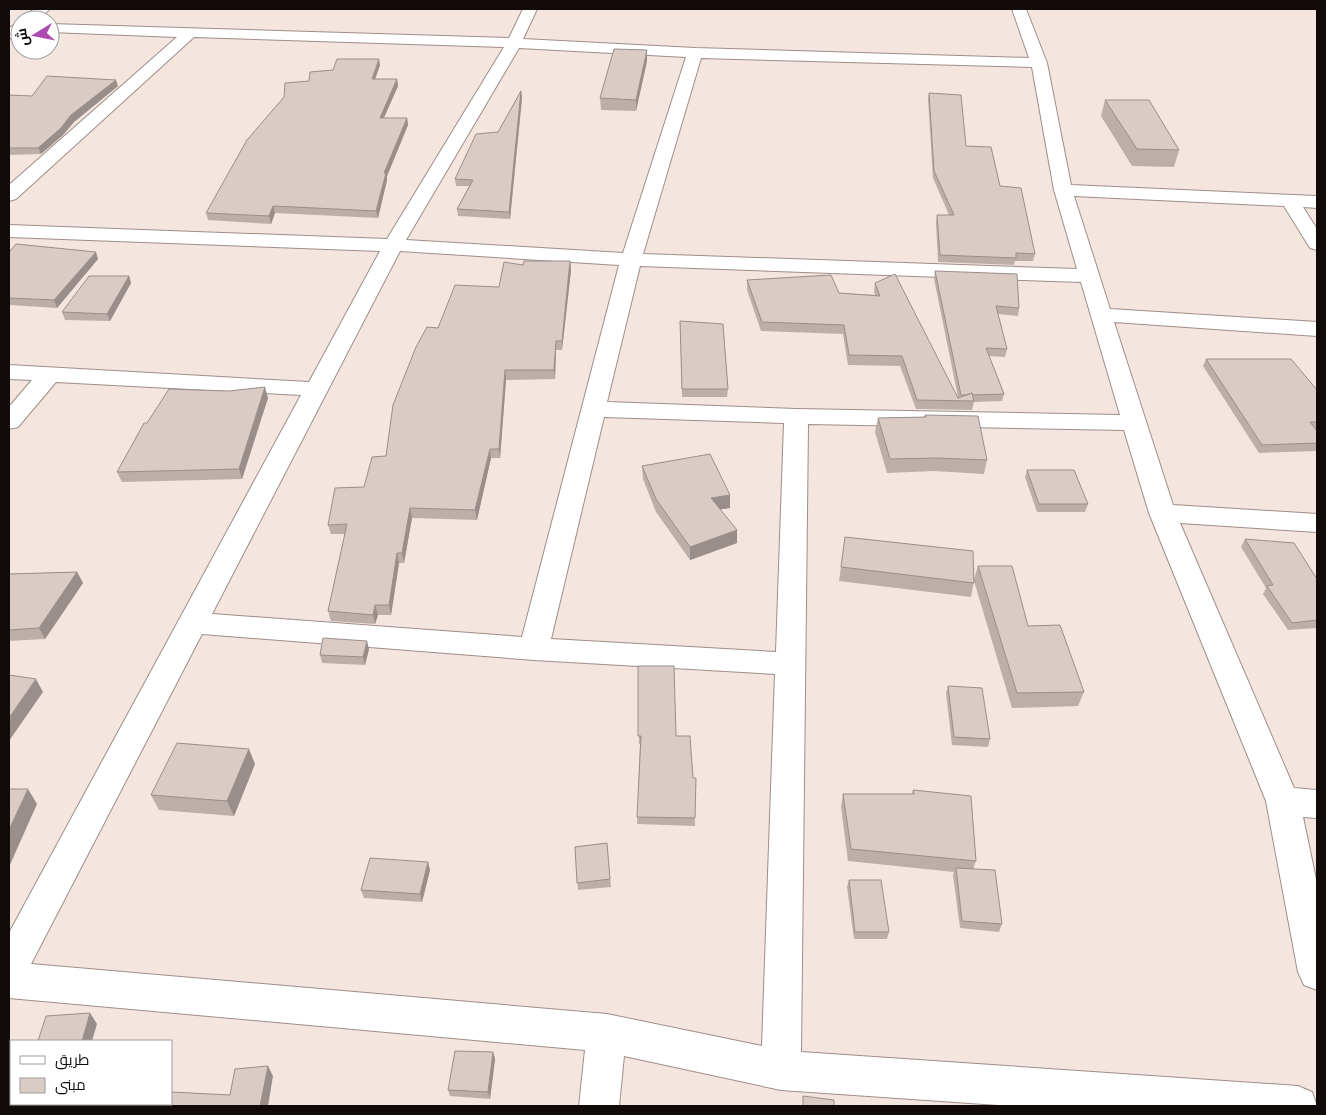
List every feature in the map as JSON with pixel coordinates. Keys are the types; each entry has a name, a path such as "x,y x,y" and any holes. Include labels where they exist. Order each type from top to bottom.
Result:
{"street":[{"path":"9,969 393,245 514,43 530,9"},
{"path":"1019,9 1039,64 1064,190 1162,513 1283,801 1317,972"},
{"path":"60,28 514,43 695,53 1039,64"},
{"path":"9,195 190,33"},
{"path":"534,649 631,260 695,53"},
{"path":"1064,190 1317,202"},
{"path":"1290,201 1317,244"},
{"path":"9,231 393,245 631,260 1090,276"},
{"path":"1102,315 1317,329"},
{"path":"9,372 317,389"},
{"path":"9,422 49,375"},
{"path":"593,409 1135,424"},
{"path":"781,1070 796,416"},
{"path":"1162,513 1317,523"},
{"path":"192,623 534,649 791,664"},
{"path":"1283,801 1317,804"},
{"path":"9,980 607,1033 781,1070 1298,1106"},
{"path":"599,1106 607,1033"}],"building":[{"path":"614,49 647,50 636,100 600,98"},
{"path":"337,59 379,59 372,79 397,79 380,118 407,118 384,173 386,173 376,211 273,206 269,216 206,213 247,140 284,97 285,83 309,81 310,72 333,70"},
{"path":"47,76 116,80 71,115 61,128 38,148 9,148 9,95 32,96"},
{"path":"521,91 509,212 457,209 473,180 455,179 476,134 498,132"},
{"path":"929,93 961,95 966,146 991,147 1000,186 1021,188 1035,254 1016,253 1016,258 940,255 937,215 954,215 934,171"},
{"path":"1105,100 1149,100 1179,150 1137,149"},
{"path":"16,244 96,252 54,300 9,298 9,252"},
{"path":"524,261 570,261 562,341 556,341 554,370 505,370 499,449 490,449 475,510 410,508 402,553 397,553 389,605 375,605 373,615 328,611 347,524 328,525 335,488 364,487 372,457 386,456 393,405 416,347 427,327 438,328 455,285 499,287 504,262 523,265"},
{"path":"935,271 1017,274 1019,308 996,306 1007,349 986,348 1004,394 973,395 972,393 961,395"},
{"path":"895,274 958,398 972,393 974,401 917,400 902,356 849,355 844,325 762,322 747,280 831,275 839,293 880,296 875,283"},
{"path":"89,276 129,276 107,314 62,312"},
{"path":"680,321 723,324 728,389 682,389"},
{"path":"1206,359 1291,359 1317,390 1317,422 1310,422 1317,431 1317,443 1262,445"},
{"path":"265,387 239,469 117,472 144,423 147,423 169,389 229,391"},
{"path":"925,415 978,416 987,460 890,459 878,418 926,417"},
{"path":"710,454 730,495 711,498 737,530 690,547 656,499 642,466"},
{"path":"1027,470 1074,470 1088,504 1039,504"},
{"path":"845,537 973,551 974,583 841,567"},
{"path":"1245,539 1294,543 1317,579 1317,620 1292,623 1267,586 1273,585"},
{"path":"978,566 1012,566 1028,626 1060,625 1084,692 1017,693"},
{"path":"77,572 39,628 9,630 9,574"},
{"path":"323,638 367,641 363,657 320,655"},
{"path":"638,666 674,666 676,736 690,736 693,778 696,778 695,818 637,817 641,736 638,736"},
{"path":"9,675 36,679 9,718"},
{"path":"948,686 982,688 990,739 954,737"},
{"path":"177,743 249,749 227,801 151,795"},
{"path":"9,789 28,789 9,830"},
{"path":"913,790 971,796 976,861 851,849 843,794 914,794"},
{"path":"607,843 610,879 577,883 575,847"},
{"path":"370,858 428,862 420,894 361,890"},
{"path":"956,868 995,870 1002,924 962,921"},
{"path":"849,880 881,880 889,932 855,932"},
{"path":"90,1013 82,1040 38,1040 46,1016"},
{"path":"455,1051 493,1052 488,1092 448,1090"},
{"path":"268,1066 260,1106 9,1106 9,1088 10,1105 172,1105 172,1092 230,1095 235,1069"},
{"path":"803,1096 834,1100 834,1106 803,1106"}]}
